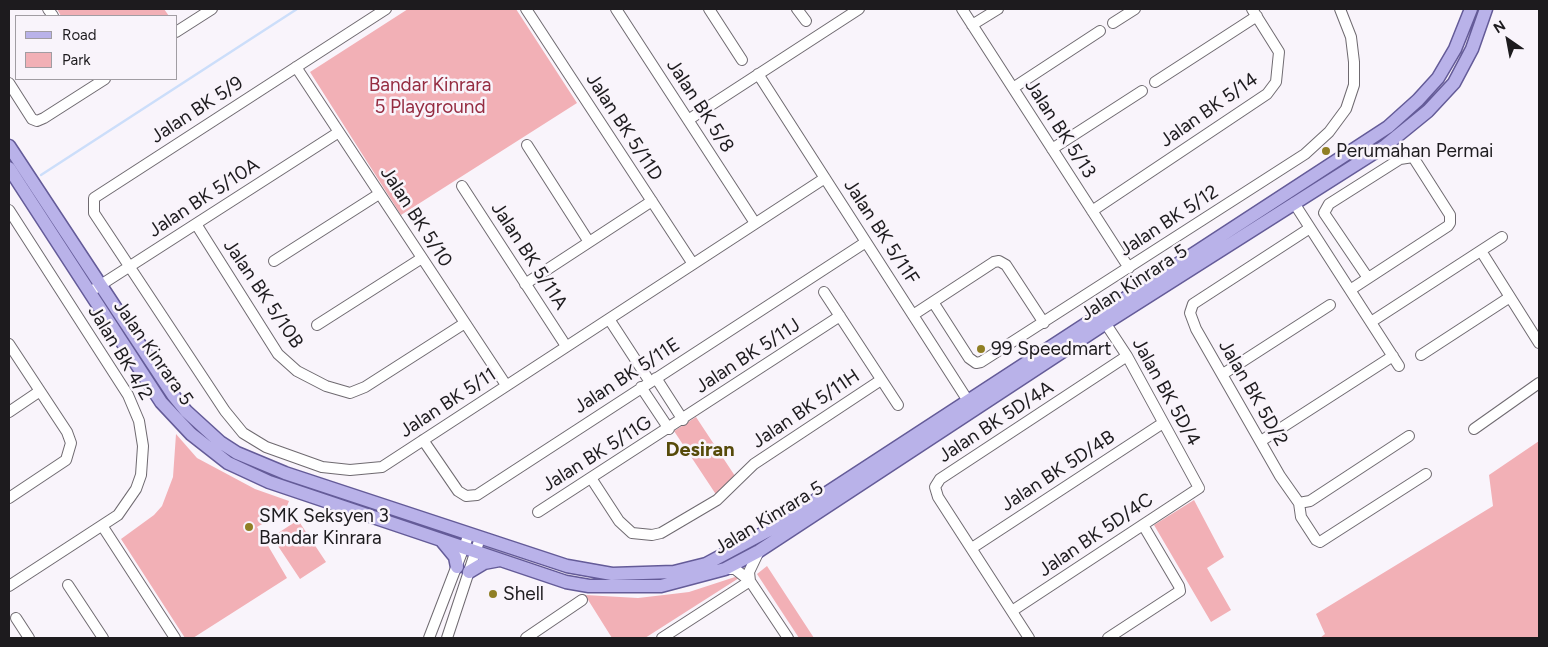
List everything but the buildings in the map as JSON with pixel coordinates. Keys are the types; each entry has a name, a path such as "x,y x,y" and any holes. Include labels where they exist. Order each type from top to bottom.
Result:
{"main road":[{"name":"Jalan Kinrara 5","path":"9,168 88,293 175,419 228,463 268,482 440,538 566,582 588,586 662,586 725,569 759,551 971,406 1388,127 1418,100 1438,78 1455,49 1471,9"},
{"name":"Jalan Kinrara 5","path":"1103,319 1384,146 1428,111 1454,83 1472,49 1486,9"},
{"name":"Jalan Kinrara 5","path":"10,149 102,284 173,395 186,411 220,442 237,453 285,473 568,566 612,574 674,572 706,564 773,528 971,406"},
{"path":"1268,206 1281,202 1294,203 1294,197 1303,184"},
{"path":"440,538 453,553 463,569 500,560"}],"street":[{"path":"178,31 212,9"},
{"name":"Jalan BK 5/9","path":"129,267 94,213 94,198 386,9"},
{"name":"Jalan BK 5/11D","path":"526,9 693,264"},
{"name":"Jalan BK 5/8","path":"616,9 755,223"},
{"path":"709,9 742,60"},
{"path":"797,9 806,21"},
{"path":"688,120 859,9"},
{"name":"Jalan BK 5/13","path":"962,9 1129,268"},
{"path":"972,25 998,9"},
{"path":"1113,23 1135,9"},
{"name":"Jalan BK 5/12","path":"933,302 969,358 976,363 1044,323 1305,154 1329,132 1346,109 1354,85 1351,37 1340,9"},
{"path":"1155,82 1254,12"},
{"name":"Jalan BK 5/14","path":"1092,210 1267,94 1276,82 1279,52 1254,12"},
{"path":"1013,88 1100,31"},
{"name":"Jalan BK 5/10","path":"296,67 506,385"},
{"name":"Jalan BK 5/11F","path":"758,74 971,406"},
{"path":"9,84 32,119 37,121 98,80"},
{"path":"1052,149 1142,90"},
{"name":"Jalan BK 5/10A","path":"88,293 339,132"},
{"path":"527,145 589,242"},
{"path":"1350,290 1368,278 1450,223 1450,215 1412,158 1400,158 1326,209 1325,217 1368,278"},
{"name":"Jalan BK 5/11","path":"129,267 225,411 243,433 266,447 322,467 350,470 382,467 825,178"},
{"name":"Jalan BK 5/11A","path":"462,186 566,346"},
{"path":"274,261 379,194"},
{"path":"525,284 652,202"},
{"path":"1294,203 1399,366"},
{"name":"Jalan BK 4/2","path":"9,210 128,395 139,420 143,446 139,482 129,502 118,515 103,527 9,586"},
{"name":"Jalan BK 5/10B","path":"196,224 278,354 297,371 326,386 350,393 365,387 465,323"},
{"name":"Jalan BK 5D/2","path":"1310,228 1193,304 1190,313 1191,318 1290,494 1299,503 1301,517 1316,540 1320,542 1426,474"},
{"path":"1371,322 1502,238"},
{"name":"Jalan BK 5/11E","path":"423,440 458,491 466,496 477,495 866,242"},
{"path":"1480,251 1539,343"},
{"path":"317,325 422,258"},
{"path":"913,315 994,262 999,261 1006,265 1044,323"},
{"path":"824,292 898,405"},
{"path":"1421,355 1510,297"},
{"path":"1223,374 1330,305"},
{"name":"Jalan BK 5/11J","path":"676,424 840,316"},
{"path":"609,319 676,424"},
{"name":"Jalan BK 5D/4","path":"1103,319 1127,356 1199,488"},
{"path":"9,344 69,437 70,451 66,460 58,468 9,498"},
{"name":"Jalan BK 5D/4A","path":"1028,638 938,497 935,487 937,482 1127,356"},
{"path":"1261,441 1392,356"},
{"name":"Jalan BK 5/11H","path":"591,478 619,521 632,533 642,536 661,533 716,500 754,464 882,380"},
{"path":"649,382 676,424"},
{"path":"1474,429 1539,383"},
{"path":"9,412 40,391"},
{"name":"Jalan BK 5D/4B","path":"972,548 1163,423"},
{"name":"Jalan BK 5/11G","path":"538,512 676,424"},
{"path":"1299,503 1310,501 1409,436"},
{"name":"Jalan BK 5D/4C","path":"1012,612 1199,488"},
{"path":"1108,638 1180,590 1143,525"},
{"path":"103,527 175,638"},
{"path":"447,638 463,569 474,536"},
{"path":"750,581 751,567 759,551"},
{"path":"429,638 463,569"},
{"path":"725,569 735,569 750,581 788,638"},
{"path":"662,638 750,581"},
{"path":"68,585 103,638"},
{"path":"526,638 582,600"},
{"path":"16,618 29,638"}],"green space":[{"path":"57,9 164,9 168,15 60,15"},
{"name":"Bandar Kinrara 5 Playground","path":"408,9 516,9 577,103 401,215 310,72"},
{"path":"696,417 735,476 717,496 674,431"},
{"path":"176,434 197,458 255,489 289,501 285,511 257,527 287,578 193,638 185,638 121,539 154,515 162,506 173,477"},
{"path":"1539,441 1539,638 1320,638 1325,634 1316,614 1493,506 1489,475"},
{"path":"1194,500 1224,557 1207,568 1231,610 1211,622 1154,525"},
{"path":"298,520 326,562 300,579 272,537"},
{"path":"767,566 814,638 799,638 757,574"},
{"path":"735,577 739,578 645,638 612,638 585,595 638,598 689,592"}],"waterway":[{"path":"41,175 297,9"}],"place":[{"name":"Perumahan Permai","path":"1326,151"},
{"name":"99 Speedmart","path":"981,349"},
{"name":"SMK Seksyen 3 Bandar Kinrara","path":"249,527"},
{"name":"Shell","path":"493,594"}],"district":[{"name":"Desiran","path":"700,450"}]}
